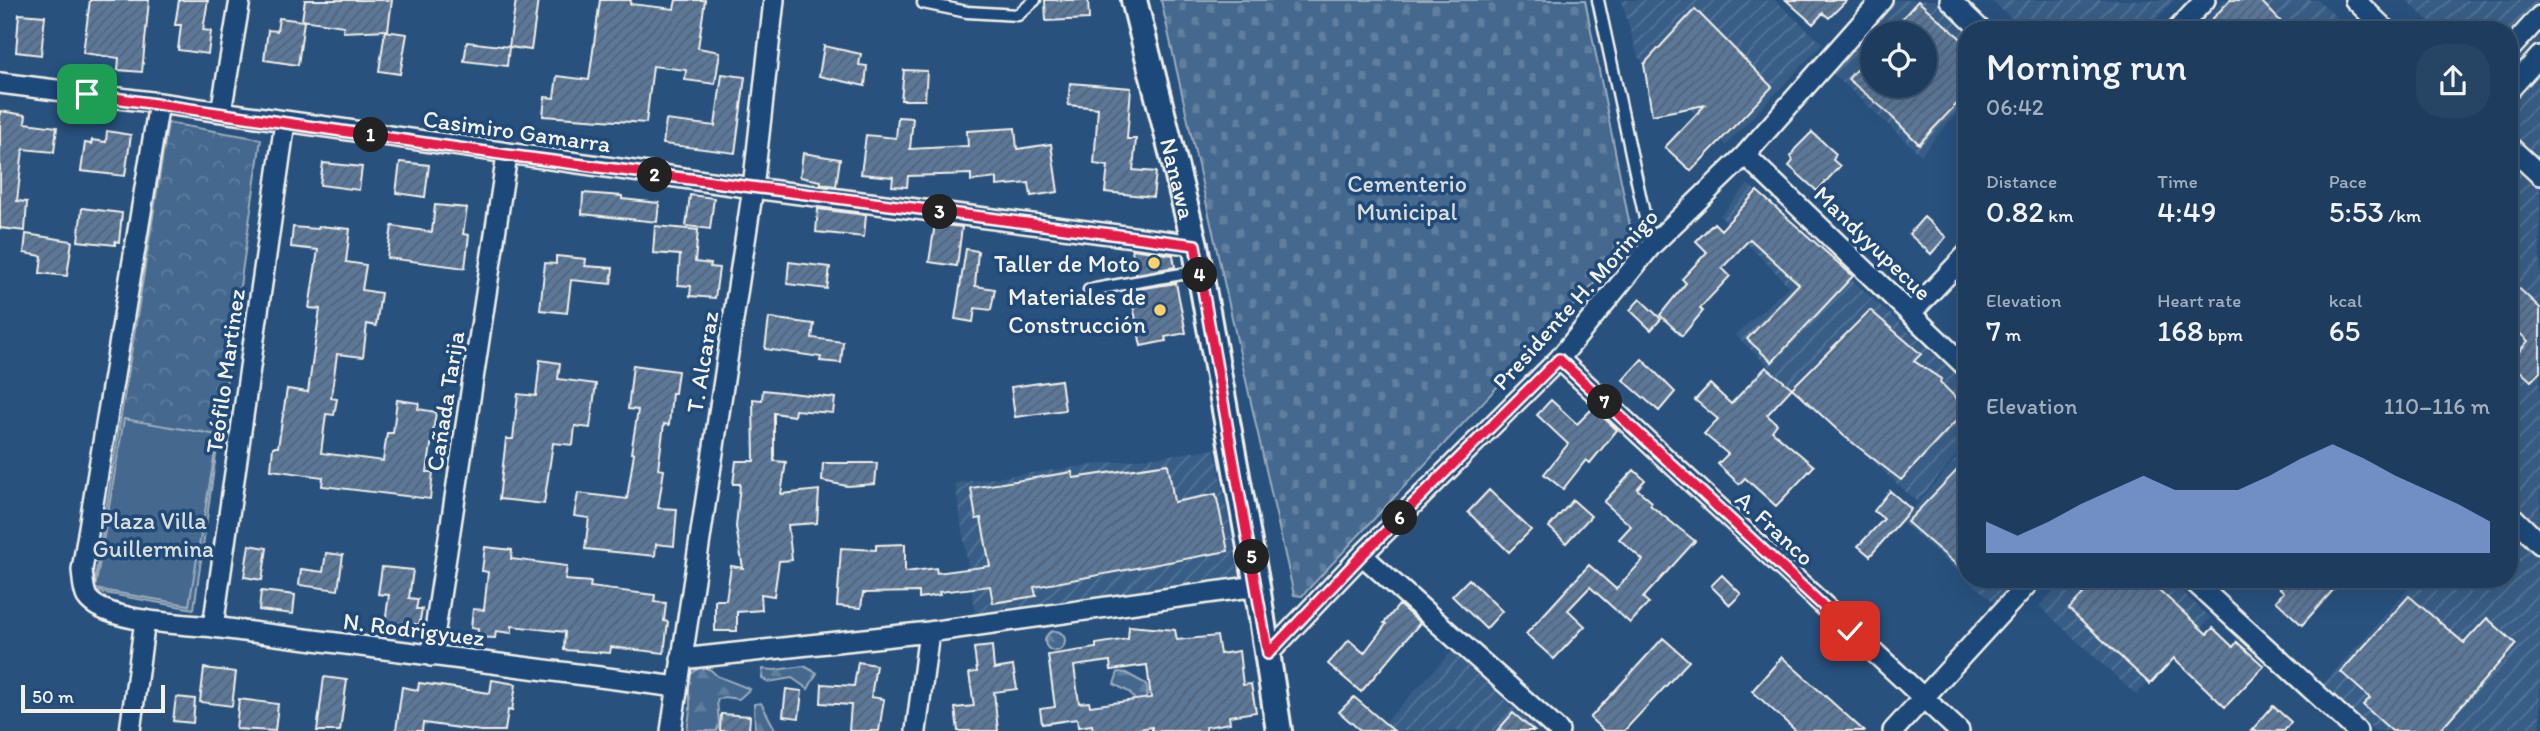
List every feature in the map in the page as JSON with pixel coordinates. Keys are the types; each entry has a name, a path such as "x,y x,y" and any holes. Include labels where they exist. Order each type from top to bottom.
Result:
{"street":[{"path":"221,112 240,0"},
{"name":"T. Alcaraz","path":"671,731 753,188 775,0"},
{"name":"Nanawa","path":"1134,0 1195,245 1257,586 1279,731"},
{"name":"Presidente H. Morinigo","path":"1268,654 1362,555 1559,359 1651,246 1745,155 1882,0"},
{"path":"1950,0 1972,21"},
{"path":"2185,21 2205,0"},
{"path":"2361,2 2378,21"},
{"path":"2518,40 2540,16"},
{"path":"2518,80 2540,56"},
{"name":"Casimiro Gamarra","path":"0,83 159,103 507,155 1195,245"},
{"name":"N. Rodrigyuez","path":"159,103 82,570 86,596 94,604 114,614 145,620 677,687"},
{"name":"Teófilo Martinez","path":"213,627 285,122"},
{"name":"Cañada Tarija","path":"431,656 507,155"},
{"name":"Mandyyupecue","path":"1745,155 1958,359"},
{"path":"2518,155 2540,176"},
{"path":"1911,313 1958,263"},
{"name":"A. Franco","path":"1559,359 1959,731"},
{"path":"2518,522 2540,544"},
{"path":"1362,555 1559,731"},
{"path":"681,659 929,632 1257,586"},
{"path":"1893,731 2024,588"},
{"path":"2201,588 2357,731"},
{"path":"130,731 145,620"},
{"path":"916,731 929,632"}],"lane":[{"path":"923,3 967,12 1018,15 1035,0"},
{"path":"1598,0 1651,246"},
{"path":"1089,290 1199,271"}],"shaded area":[{"path":"1621,0 1775,0 1823,44 1726,145 1638,57"},
{"path":"1890,0 1936,0 1960,21 1958,21 1958,112 1921,155 1830,71 1860,36 1860,98 1937,98 1937,21 1872,21"},
{"path":"1991,0 2174,0 2154,21 2014,21"},
{"path":"2224,0 2318,0 2340,21 2204,21"},
{"path":"2406,0 2540,0 2540,531 2518,512 2518,21 2429,21"},
{"path":"1748,184 1958,377 1958,454 1917,502 1735,335 1789,286 1720,216"},
{"path":"1215,449 1239,576 975,614 955,483"},
{"path":"1958,457 1958,571 1902,522"},
{"path":"2518,533 2540,555 2540,731 2375,731 2323,684 2409,588 2518,588"},
{"path":"1977,588 2011,588 1996,604"},
{"path":"2056,588 2179,588 2211,618 2136,695 2039,606"},
{"path":"1452,651 1538,731 1377,731"}],"green space":[{"name":"Cementerio Municipal","path":"1161,0 1585,0 1632,236 1628,247 1302,596 1294,595"},
{"name":"Plaza Villa Guillermina","path":"168,123 261,139 194,609 93,591"},
{"path":"124,419 218,435 189,605 95,589"},
{"path":"1055,631 1062,634 1065,641 1062,648 1055,651 1048,648 1045,641 1048,634"},
{"path":"804,666 817,673 808,689 792,678 768,682 762,678 763,669"},
{"path":"703,667 717,676 750,689 739,699 724,697 717,700 717,731 687,731 690,710 689,678"},
{"path":"1118,672 1126,673 1146,684 1148,691 1145,700 1137,702 1129,692 1114,684"},
{"path":"761,703 776,731 755,731 754,704"}],"building":[{"path":"90,0 149,0 142,72 118,70 119,58 83,53"},
{"path":"179,0 208,0 203,30 211,31 208,54 178,50 181,25 175,25"},
{"path":"305,0 392,0 388,30 343,32 344,26 302,20"},
{"path":"516,0 538,0 531,50 509,47"},
{"path":"600,0 631,0 630,4 674,9 676,0 705,0 698,48 720,52 715,84 685,80 686,70 653,66 646,123 543,116 545,97 554,98 557,76 589,80"},
{"path":"1045,0 1088,0 1089,19 1046,21"},
{"path":"1786,0 1847,0 1829,18 1823,13 1813,24"},
{"path":"2230,0 2260,0 2280,21 2210,21"},
{"path":"1918,1 1958,36 1958,103 1919,144 1871,98 1937,98 1937,21 1900,21"},
{"path":"1695,9 1772,87 1691,171 1665,147 1705,105 1652,115 1644,64"},
{"path":"19,14 45,16 41,55 16,52"},
{"path":"279,18 304,21 298,65 264,60 268,30 277,31"},
{"path":"385,31 407,34 400,74 379,71"},
{"path":"467,42 509,47 507,66 464,61"},
{"path":"824,46 861,54 859,65 867,66 865,86 819,76"},
{"path":"1860,66 1860,89 1848,79"},
{"path":"904,70 927,71 925,100 901,100"},
{"path":"722,74 745,77 735,153 663,144 666,120 715,126"},
{"path":"1070,83 1131,88 1127,139 1136,139 1133,170 1156,172 1153,197 1105,192 1108,166 1094,164 1098,108 1068,105"},
{"path":"0,111 26,115 25,123 57,127 54,152 23,149 17,201 27,202 25,231 0,228"},
{"path":"898,117 913,118 910,149 968,146 967,131 1015,128 1017,149 1051,144 1058,192 1031,196 1029,183 997,186 997,178 971,181 971,174 908,176 907,187 892,186 893,177 861,174 866,135 896,138"},
{"path":"107,131 131,135 125,176 81,171 85,143 91,144 92,140 106,142"},
{"path":"1812,132 1836,154 1833,160 1840,166 1817,191 1789,166 1793,161 1791,156 1795,149"},
{"path":"803,153 840,159 836,186 800,177"},
{"path":"400,162 429,165 425,197 396,193"},
{"path":"323,163 362,167 359,190 320,185"},
{"path":"1757,191 1853,276 1772,362 1747,339 1799,284 1750,239 1722,268 1730,276 1700,308 1703,311 1682,336 1660,315 1686,283 1682,279 1707,252 1696,241 1714,223 1721,230"},
{"path":"583,193 622,196 622,199 659,203 657,222 582,214"},
{"path":"690,195 714,198 710,229 686,226"},
{"path":"435,205 467,208 463,234 469,235 465,268 387,258 392,226 432,232"},
{"path":"82,208 122,213 119,242 115,241 115,245 78,241"},
{"path":"818,209 866,215 864,237 816,232"},
{"path":"1924,217 1946,237 1931,254 1909,234"},
{"path":"935,224 962,227 957,266 929,262"},
{"path":"319,226 350,229 346,262 366,265 362,290 381,293 376,326 367,324 363,357 337,354 331,398 337,399 334,415 326,414 321,453 383,461 387,433 393,433 397,400 419,403 418,409 436,412 427,472 433,472 430,499 322,486 323,477 271,470 273,447 278,447 287,389 308,392 320,309 309,308 318,250 291,247 293,227 318,229"},
{"path":"655,226 698,230 695,262 719,268 715,298 690,296 691,286 678,285 680,255 653,253"},
{"path":"26,234 72,241 67,276 40,273 42,256 24,253"},
{"path":"966,249 978,251 975,286 995,289 991,310 975,308 973,322 955,319"},
{"path":"1132,249 1173,255 1175,267 1136,274"},
{"path":"556,256 586,259 585,266 613,268 611,284 571,280 567,313 540,310 545,263 556,264"},
{"path":"789,262 830,267 827,289 787,284"},
{"path":"1176,283 1186,333 1165,337 1166,341 1141,346 1132,300 1139,299 1138,289"},
{"path":"2518,287 2540,308 2540,372 2531,381 2518,369 2518,353 2528,341 2518,332"},
{"path":"1640,299 1661,319 1651,330 1630,310"},
{"path":"1870,310 1921,354 1914,361 1941,379 1940,382 1958,400 1958,419 1901,480 1844,436 1792,388"},
{"path":"769,318 814,324 812,338 843,342 841,363 820,361 821,357 765,349"},
{"path":"1642,359 1675,392 1659,411 1623,380"},
{"path":"540,360 560,363 558,379 596,384 590,428 575,426 573,445 553,443 544,504 499,499 506,439 513,439 518,394 536,396"},
{"path":"633,365 678,371 675,393 672,393 669,425 664,424 658,469 664,470 658,508 677,509 674,546 656,544 655,556 585,549 589,518 574,516 578,493 627,499 638,410 628,409"},
{"path":"1766,367 1792,388 1767,415 1777,424 1772,431 1814,466 1776,506 1745,478 1739,484 1718,464 1728,454 1704,434 1718,419 1695,400 1710,384 1731,404"},
{"path":"1061,380 1065,410 1015,417 1011,387"},
{"path":"763,390 835,398 833,413 795,410 794,416 774,413 774,461 786,462 781,494 819,490 817,523 788,525 792,560 779,561 774,596 761,594 762,610 737,612 737,631 715,631 715,600 726,600 731,566 743,568 736,527 740,484 733,484 736,461 754,461 753,399 762,400"},
{"path":"1551,400 1577,424 1593,408 1617,430 1590,463 1586,460 1563,489 1544,474 1568,444 1537,415"},
{"path":"823,463 877,463 875,484 847,486 822,481"},
{"path":"1168,464 1174,502 1216,494 1228,551 1034,587 1036,596 993,603 990,586 939,592 940,595 919,598 919,592 863,593 861,608 837,606 841,548 876,550 876,545 905,544 905,572 936,568 937,573 990,566 981,518 976,519 971,488 1072,472 1073,478"},
{"path":"1958,469 1958,566 1907,522"},
{"path":"1634,470 1645,480 1637,489 1652,502 1650,505 1695,541 1643,598 1649,603 1630,623 1590,587 1568,610 1585,626 1554,659 1526,634 1589,565 1616,589 1643,560 1619,539 1631,526 1604,502"},
{"path":"1489,490 1531,530 1509,552 1468,512"},
{"path":"1890,491 1911,509 1870,556 1858,546 1884,519 1874,511"},
{"path":"1573,500 1591,516 1566,543 1549,527"},
{"path":"249,545 267,548 262,580 244,577"},
{"path":"485,547 512,550 511,559 567,566 565,580 591,582 590,587 655,595 654,602 666,603 664,621 668,622 664,653 611,647 610,653 564,650 565,632 512,626 512,633 496,631 495,638 477,637 478,629 471,628 473,609 484,610 488,572 482,571"},
{"path":"326,553 343,555 338,590 299,585 301,569 323,572"},
{"path":"382,567 413,570 409,598 418,599 416,609 422,609 414,634 384,630 389,595 378,594"},
{"path":"1722,575 1741,594 1730,605 1711,586"},
{"path":"1469,579 1502,611 1486,629 1452,596"},
{"path":"2089,588 2157,588 2207,634 2213,628 2233,647 2237,642 2264,666 2225,707 2174,658 2150,684 2069,609"},
{"path":"2280,588 2335,588 2302,625 2276,601 2284,592"},
{"path":"261,591 295,595 293,614 259,610"},
{"path":"2409,596 2464,643 2487,618 2516,644 2439,731 2392,731 2363,705 2370,698 2341,672"},
{"path":"1399,605 1420,623 1361,692 1328,664 1349,640 1364,653"},
{"path":"1129,626 1175,630 1177,640 1217,636 1220,654 1239,651 1243,685 1251,684 1256,712 1229,716 1230,723 1206,727 1206,731 1152,731 1152,727 1126,731 1093,731 1092,725 1078,727 1077,719 1042,724 1040,709 1055,707 1048,655 1096,648 1096,644 1128,639","holes":["1110,661 1111,670 1147,665 1151,698 1090,706 1089,702 1079,703 1074,666"]},
{"path":"1663,638 1689,661 1624,731 1604,731 1590,718"},
{"path":"992,646 994,669 1013,666 1017,689 994,692 998,731 958,731 955,708 974,706 969,673 977,672 974,648"},
{"path":"1782,657 1864,731 1796,731 1752,691"},
{"path":"858,662 876,665 871,697 884,699 879,731 849,731 851,705 821,703 822,684 854,686"},
{"path":"204,668 236,672 232,706 200,702"},
{"path":"324,677 347,680 340,731 317,731"},
{"path":"492,680 516,684 512,711 508,710 505,731 481,731 423,723 422,731 396,731 402,687 418,690 419,683 490,693"},
{"path":"786,689 802,691 799,718 783,716"},
{"path":"176,697 195,699 193,723 173,721"},
{"path":"1354,697 1394,731 1361,731 1339,712"},
{"path":"239,699 278,704 275,731 236,729"},
{"path":"2273,706 2291,722 2284,731 2251,731"},
{"path":"1513,713 1534,731 1497,731"},
{"path":"721,714 750,716 749,731 720,731"}],"place":[{"name":"Taller de Moto","path":"1154,263"},
{"name":"Materiales de Construcción","path":"1160,310"}],"route":[{"path":"87,94 507,155 1195,245 1268,654 1362,555 1559,359 1850,631"}]}
